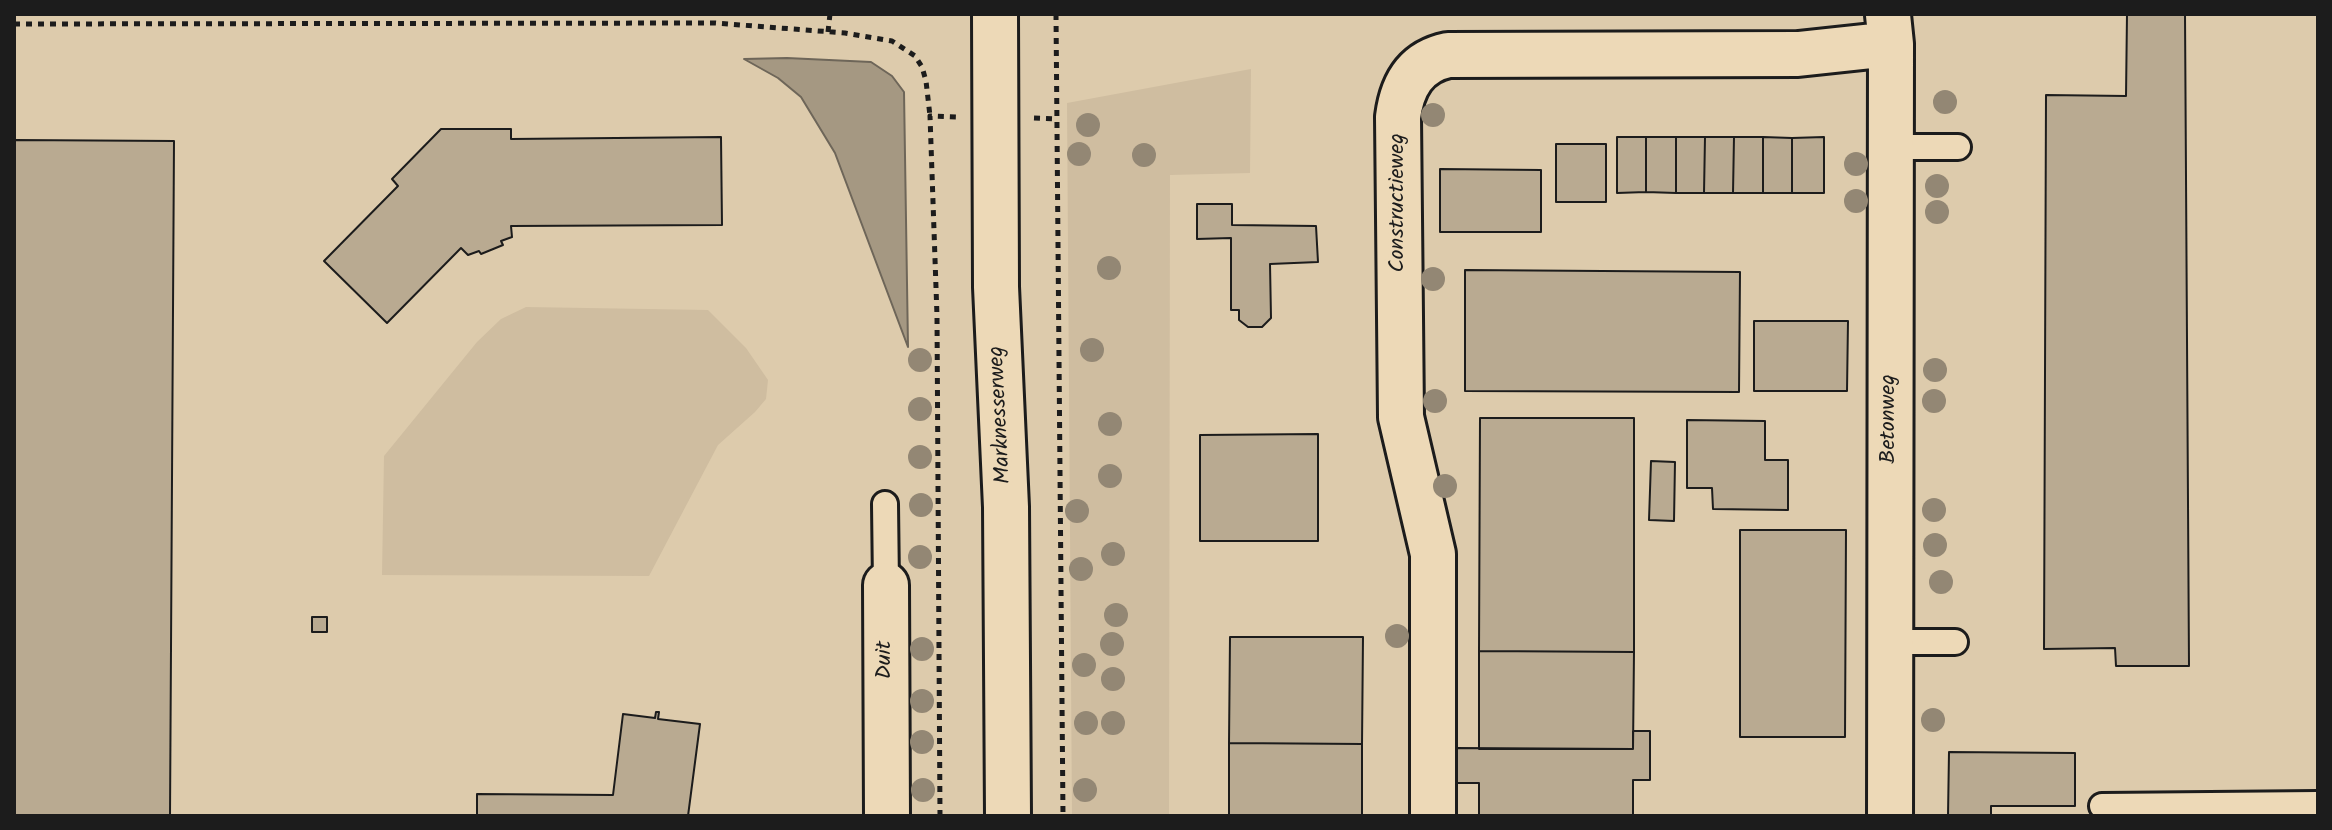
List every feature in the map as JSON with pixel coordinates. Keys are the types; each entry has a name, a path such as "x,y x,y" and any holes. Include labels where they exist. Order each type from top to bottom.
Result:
{"street":[{"name":"Marknesserweg","path":"995,14 996,287 1006,507 1008,816"},
{"name":"Betonweg","path":"1890,26 1890,816"},
{"name":"Constructieweg","path":"1433,816 1433,554 1401,417 1398,117 1400,102 1412,75 1430,60 1448,55 1798,54 1890,26"},
{"name":"Duit","path":"886,585 887,816"}],"lane":[{"path":"1890,147 1958,147"},
{"name":"Duit","path":"885,504 886,585"},
{"path":"1890,642 1955,642"},
{"path":"2102,806 2318,804"}],"path":[{"path":"828,32 830,14"},
{"path":"1056,14 1063,816"},
{"path":"14,24 715,23 828,32 892,41 915,56 926,81 930,116 936,302 940,816"},
{"path":"930,116 938,116"},
{"path":"1049,119 1057,119"}],"shaded area":[{"path":"14,14 2318,14 2318,816 14,816"},
{"path":"744,59 871,62 892,76 904,92 908,347 835,153 801,97 778,78"},
{"path":"1251,69 1250,173 1170,175 1169,816 1072,816 1067,103"},
{"path":"526,307 708,310 746,348 768,380 766,399 718,445 649,576 382,575 384,456 477,342 501,319"}],"building":[{"path":"2127,14 2185,14 2189,666 2116,666 2115,648 2044,649 2046,95 2126,96"},
{"path":"441,129 511,129 511,139 721,137 722,225 511,226 512,237 501,241 503,245 481,254 479,251 468,255 461,248 387,323 324,261 398,186 392,179"},
{"path":"1617,137 1646,137 1646,192 1617,193"},
{"path":"1646,137 1676,137 1676,193 1646,192"},
{"path":"1676,137 1705,137 1704,193 1676,193"},
{"path":"1705,137 1734,137 1733,193 1704,193"},
{"path":"1734,137 1763,137 1763,193 1733,193"},
{"path":"1763,137 1792,138 1792,193 1763,193"},
{"path":"1824,137 1824,193 1792,193 1792,138"},
{"path":"14,140 174,141 170,816 14,816"},
{"path":"1556,144 1606,144 1606,202 1556,202"},
{"path":"1440,169 1541,170 1541,232 1440,232"},
{"path":"1197,204 1232,204 1232,225 1316,226 1318,262 1270,264 1271,318 1262,327 1248,327 1239,320 1239,310 1231,310 1231,238 1197,239"},
{"path":"1465,270 1740,272 1739,392 1465,391"},
{"path":"1754,321 1848,321 1847,391 1754,391"},
{"path":"1480,418 1634,418 1634,652 1479,651"},
{"path":"1687,420 1765,421 1765,460 1788,460 1788,510 1713,509 1712,488 1687,488"},
{"path":"1318,434 1318,541 1200,541 1200,435"},
{"path":"1651,461 1675,462 1674,521 1649,520"},
{"path":"1740,530 1846,530 1845,737 1740,737"},
{"path":"312,617 327,617 327,632 312,632"},
{"path":"1230,637 1363,637 1362,744 1229,743"},
{"path":"1479,651 1634,652 1633,749 1479,749"},
{"path":"656,712 659,712 658,719 700,724 688,816 477,816 477,794 613,795 623,714 655,718"},
{"path":"1633,731 1650,731 1650,780 1633,780 1633,816 1479,816 1479,783 1455,783 1455,748 1633,749"},
{"path":"1229,743 1362,744 1362,816 1229,816"},
{"path":"1949,752 2075,753 2075,806 1991,806 1991,816 1948,816"}]}
